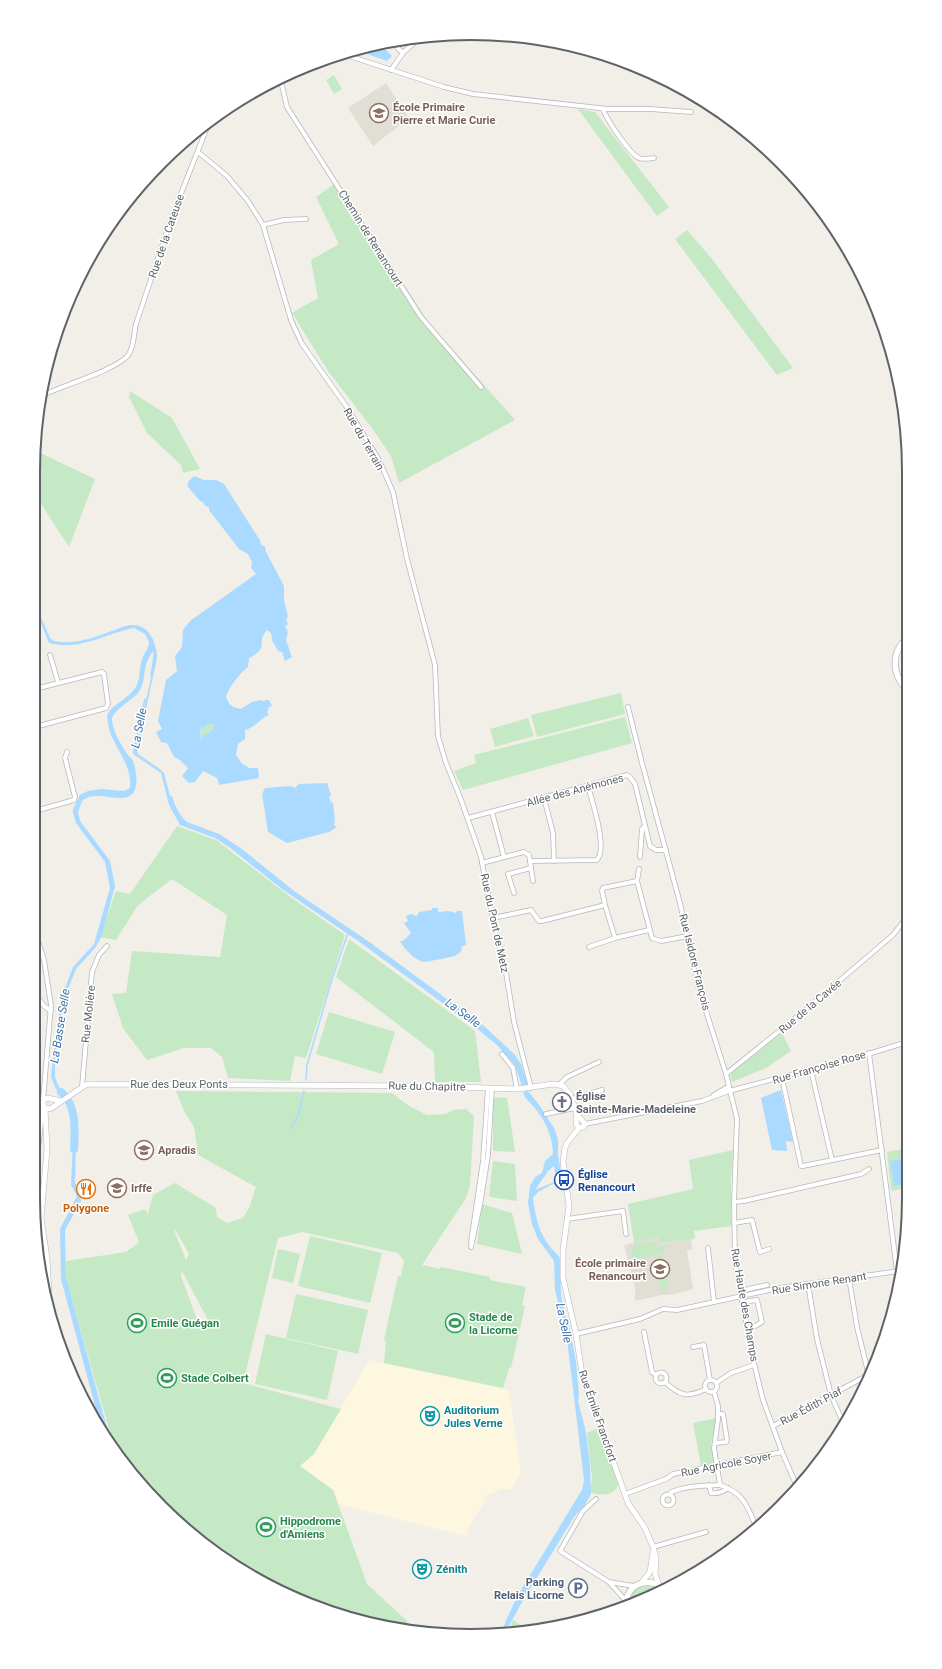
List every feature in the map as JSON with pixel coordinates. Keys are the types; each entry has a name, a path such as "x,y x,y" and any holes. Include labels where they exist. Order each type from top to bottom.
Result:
{"main road":[{"path":"902,644 898,650 895,662 897,675 902,682"},
{"path":"626,1600 628,1593 634,1586 642,1582 651,1582 659,1586"}],"street":[{"path":"391,70 403,53 412,44"},
{"path":"396,47 403,53"},
{"path":"354,57 444,87 473,94 602,109 691,112"},
{"name":"Chemin de Renancourt","path":"281,83 287,107 421,317 481,387"},
{"path":"602,109 606,117 633,154 640,159 654,158"},
{"name":"Rue de la Cateuse","path":"47,393 124,360 128,354 133,341 136,324 171,219 206,132"},
{"name":"Rue du Terrain","path":"198,152 227,176 248,201 263,225 291,320 302,344 346,406 379,460 393,492 406,559 435,665 438,736 446,762"},
{"path":"263,225 290,219 306,219"},
{"path":"50,655 58,682"},
{"path":"40,687 102,672 104,674 108,706 40,726"},
{"name":"Rue Isidore François","path":"628,707 680,903 698,986 726,1074 729,1089"},
{"path":"40,810 74,800 75,796 65,758 67,752"},
{"name":"Rue du Pont de Metz","path":"446,762 468,818 482,863 529,1088"},
{"name":"Allée des Anémones","path":"468,818 627,775 630,776 634,784 650,846 656,850 666,850"},
{"path":"530,861 597,860 599,858 600,832 588,786"},
{"path":"544,798 553,833 554,860"},
{"path":"492,812 504,857"},
{"name":"Allée des Anémones","path":"640,857 642,829 645,826"},
{"path":"482,863 524,852 529,855 533,881"},
{"path":"514,893 508,874 531,868"},
{"path":"639,869 637,881 652,938 656,941 661,941 688,936"},
{"path":"614,938 605,905 602,891 603,888 637,881"},
{"path":"493,918 531,910 538,921 542,921 605,905"},
{"name":"Rue de la Cavée","path":"726,1074 893,936 902,924"},
{"path":"589,947 612,940 614,938 649,930"},
{"name":"Rue Molière","path":"82,1087 92,972 99,955 107,946"},
{"path":"40,947 44,960 51,1011 45,1086 46,1106"},
{"path":"40,1000 51,1011"},
{"name":"Rue Françoise Rose","path":"581,1122 702,1101 723,1095 729,1089 782,1078 902,1043"},
{"path":"869,1053 897,1262"},
{"path":"502,1054 513,1068 520,1089"},
{"path":"581,1122 573,1099 566,1088 560,1084 567,1077 599,1062"},
{"path":"811,1070 832,1160"},
{"path":"782,1078 801,1166 882,1150"},
{"name":"Rue des Deux Ponts","path":"46,1106 69,1096 82,1087 91,1084 303,1084"},
{"name":"Rue du Chapitre","path":"303,1084 520,1089 560,1084"},
{"path":"45,1086 46,1092 51,1100"},
{"path":"472,1247 488,1156 490,1088"},
{"name":"Rue Haute des Champs","path":"729,1089 738,1119 734,1202 735,1263 754,1365 763,1400 795,1482"},
{"path":"573,1099 602,1090"},
{"path":"48,1284 47,1258 41,1218 48,1150 45,1116 46,1099 61,1100"},
{"path":"40,1132 41,1111 51,1100"},
{"path":"546,1114 575,1108"},
{"path":"41,1123 45,1116"},
{"name":"Rue Émile Francfort","path":"581,1122 582,1128 579,1128 567,1142 563,1161 568,1206 563,1250 563,1278 576,1334 582,1374 624,1494 654,1548"},
{"path":"734,1202 861,1174 869,1169"},
{"path":"567,1219 623,1212 626,1234"},
{"path":"734,1223 752,1220 760,1252 769,1249"},
{"path":"708,1248 714,1302"},
{"name":"Rue Simone Renant","path":"576,1334 640,1319 663,1309 677,1310 779,1288 896,1271"},
{"path":"849,1278 857,1327 867,1367"},
{"path":"808,1284 814,1326 831,1395 841,1418"},
{"path":"740,1291 767,1285"},
{"path":"742,1302 757,1300 762,1322 755,1326"},
{"path":"644,1332 652,1372 656,1375 656,1382 660,1384 665,1382"},
{"path":"693,1347 704,1345 710,1380 705,1386 706,1389"},
{"path":"716,1383 731,1373 754,1365"},
{"path":"656,1375 660,1372 664,1373 666,1376 665,1382"},
{"name":"Rue Édith Piaf","path":"773,1426 862,1378"},
{"path":"710,1380 716,1383"},
{"path":"665,1382 683,1395 696,1394 706,1389"},
{"path":"716,1383 717,1388 714,1392 718,1406 718,1414 714,1448 720,1485"},
{"path":"706,1389 714,1392"},
{"path":"715,1443 726,1442 727,1440 723,1414 718,1414"},
{"name":"Rue Agricole Soyer","path":"624,1494 674,1474 782,1452"},
{"path":"670,1494 671,1492 683,1488 698,1485 720,1485 740,1495 745,1502 754,1523"},
{"path":"709,1485 711,1493 713,1494 728,1488"},
{"path":"596,1499 583,1511 560,1552 609,1582 634,1586"},
{"path":"654,1548 706,1532"},
{"path":"642,1582 650,1572 654,1548"},
{"path":"654,1548 656,1573 661,1585"},
{"path":"609,1582 622,1601"}],"shaded area":[{"name":"École Primaire Pierre et Marie Curie","path":"386,83 409,118 373,146 348,108"},
{"name":"École primaire Renancourt","path":"658,1237 659,1243 691,1240 692,1248 691,1250 687,1250 693,1289 675,1294 662,1295 635,1301 635,1288 624,1245"},
{"path":"369,1360 509,1390 521,1472 511,1489 500,1489 491,1495 488,1494 483,1500 485,1501 468,1529 469,1531 466,1536 338,1504 333,1490 299,1466 314,1454"}],"green space":[{"path":"334,75 342,89 334,94 326,80"},
{"path":"578,109 595,112 669,207 657,216"},
{"path":"337,182 429,323 515,420 399,483 391,456 372,428 328,371 292,313 318,298 311,260 339,244 316,197"},
{"path":"687,230 712,259 793,368 777,375 675,239"},
{"path":"130,391 172,418 200,469 183,473 181,465 147,433 129,397"},
{"path":"41,453 95,479 69,547 40,502"},
{"path":"621,693 625,714 537,737 531,715"},
{"path":"625,717 632,743 463,790 454,771 476,763 474,755"},
{"path":"528,718 534,736 495,747 490,729"},
{"path":"207,724 214,724 213,730 203,736 201,741 201,727"},
{"path":"177,826 216,840 293,899 345,935 306,1058 295,1056 290,1081 228,1078 222,1057 211,1048 184,1048 147,1060 123,1028 112,994 126,993 132,951 220,957 227,915 172,879 138,905 116,940 100,937 116,891 130,894"},
{"path":"349,939 475,1031 481,1082 435,1082 434,1052 336,977"},
{"path":"329,1012 395,1032 382,1074 316,1054"},
{"path":"782,1033 791,1051 766,1068 732,1082 730,1076 735,1069"},
{"path":"176,1091 392,1093 409,1106 427,1115 446,1114 453,1110 466,1109 474,1116 470,1185 466,1198 422,1265 440,1269 441,1267 490,1277 490,1280 526,1287 522,1305 525,1306 511,1368 509,1368 503,1388 384,1363 386,1341 384,1340 398,1276 401,1276 404,1261 398,1253 302,1232 278,1238 243,1383 341,1409 314,1454 300,1466 333,1490 367,1584 410,1624 387,1621 332,1606 280,1585 255,1571 209,1540 166,1503 129,1460 110,1433 66,1280 66,1261 126,1252 139,1242 128,1215 145,1209 148,1214 153,1195 175,1183 216,1208 217,1217 227,1223 243,1218 249,1208 256,1187 198,1155 194,1127 184,1111","holes":["175,1229 189,1254 186,1260 174,1230","182,1271 208,1320 193,1326 193,1324 198,1322 181,1276"]},
{"path":"493,1097 507,1098 515,1152 493,1151"},
{"path":"902,1149 902,1189 891,1191 887,1152"},
{"path":"733,1150 731,1180 731,1226 694,1231 695,1238 691,1240 659,1243 658,1237 634,1243 628,1204 693,1189 689,1160"},
{"path":"493,1161 515,1164 517,1201 489,1197"},
{"path":"482,1204 512,1213 522,1254 477,1244"},
{"path":"310,1236 382,1253 370,1303 298,1286"},
{"path":"656,1241 659,1254 633,1260 630,1246"},
{"path":"669,1245 664,1249 661,1257 667,1275 668,1289 661,1291 655,1257 660,1256 659,1246"},
{"path":"278,1249 300,1254 293,1283 272,1278"},
{"path":"296,1294 368,1310 358,1354 286,1338"},
{"path":"266,1334 338,1351 327,1400 255,1384"},
{"path":"717,1418 711,1444 714,1461 713,1463 701,1465 693,1423"},
{"path":"598,1428 618,1484 614,1491 607,1494 590,1492 592,1478 587,1433"},
{"path":"648,1586 654,1588 630,1598 634,1592"},
{"path":"513,1620 522,1626 511,1627"}],"water":[{"path":"385,49 392,56 387,61 365,53"},
{"path":"194,476 204,480 216,480 224,484 261,542 260,544 266,549 265,550 284,586 284,600 288,617 286,619 288,624 285,626 288,632 286,640 292,657 285,661 282,652 278,651 272,640 271,633 267,630 262,638 261,648 256,654 249,658 248,667 235,680 226,696 231,705 241,709 252,702 261,700 264,702 265,700 269,700 272,706 269,707 267,712 269,715 253,727 245,730 245,739 238,744 236,755 243,765 247,766 248,768 258,768 259,778 219,785 217,778 203,771 195,782 189,783 182,776 188,768 180,760 174,757 167,743 161,742 156,732 162,729 158,721 166,680 177,671 175,656 182,647 183,630 190,621 256,574 251,568 252,562 248,554 239,549 209,510 209,507 205,506 188,487 188,482","holes":["207,724 214,724 213,730 203,736 201,741 201,727 205,727"]},
{"path":"40,615 50,638 54,641 61,642 83,640 129,625 144,628 154,642 157,658 137,751 138,754 164,773 170,796 172,796 176,807 187,822 219,834 242,849 294,891 368,941 485,1027 515,1055 521,1064 528,1085 522,1086 515,1065 497,1045 475,1027 361,943 282,889 229,847 215,838 180,825 169,805 161,773 133,754 134,744 150,682 154,659 153,651 146,663 143,683 140,690 114,714 112,718 114,730 118,739 133,761 136,777 135,790 129,797 123,798 102,796 88,797 82,801 78,812 80,821 110,861 115,886 101,938 95,948 76,969 64,999 55,1060 55,1077 60,1090 67,1095 64,1098 56,1089 51,1077 62,996 73,967 94,944 110,888 105,862 76,823 73,809 80,795 88,791 101,789 124,791 130,788 128,769 111,733 107,715 112,708 129,695 135,688 139,680 142,659 149,642 145,634 134,628 92,641 71,645 49,643 40,620"},
{"path":"327,783 331,795 329,798 331,803 333,802 335,819 334,825 337,827 329,832 287,843 268,832 262,794 265,788 291,786 295,788 299,784"},
{"path":"432,908 439,908 437,911 439,912 449,911 456,913 457,911 462,911 466,945 461,947 462,949 460,952 454,956 423,962 416,959 400,941 403,941 411,933 404,923 408,921 406,916 411,914 417,916 419,912 432,910"},
{"path":"781,1090 793,1142 786,1141 787,1151 772,1150 761,1098"},
{"path":"528,1091 540,1106 554,1128 558,1139 558,1155 562,1179 538,1192 533,1198 540,1230 548,1244 559,1256 560,1260 561,1294 576,1362 579,1395 578,1401 586,1432 590,1465 591,1494 585,1505 574,1517 522,1602 509,1627 503,1628 518,1595 582,1490 584,1480 567,1339 555,1290 554,1261 538,1239 532,1224 528,1203 530,1186 535,1177 542,1173 545,1161 553,1154 552,1141 545,1123 523,1092","holes":["554,1166 557,1181 535,1190 548,1171"]},
{"path":"73,1139 76,1139 75,1183 81,1194 81,1201 65,1230 66,1278 107,1428 97,1411 61,1279 60,1229 77,1196 71,1185"},
{"path":"902,1159 902,1184 894,1186 890,1161"}],"waterway":[{"name":"La Selle","path":"151,676 154,656"},
{"name":"La Selle","path":"138,726 145,699"},
{"path":"306,1080 307,1065 332,979 348,933"},
{"path":"291,1129 298,1115 304,1091"},
{"name":"La Basse Selle","path":"61,1092 70,1104 74,1118 74,1149"}],"place":[{"name":"École Primaire Pierre et Marie Curie","path":"379,113"},
{"name":"Église Sainte-Marie-Madeleine","path":"562,1102"},
{"name":"Apradis","path":"144,1150"},
{"name":"Église Renancourt","path":"564,1180"},
{"name":"Irffe","path":"117,1188"},
{"name":"Polygone","path":"86,1189"},
{"name":"École primaire Renancourt","path":"660,1269"},
{"name":"Emile Guégan","path":"137,1323"},
{"name":"Stade de la Licorne","path":"455,1323"},
{"name":"Stade Colbert","path":"167,1378"},
{"name":"Auditorium Jules Verne","path":"430,1416"},
{"name":"Hippodrome d'Amiens","path":"266,1527"},
{"name":"Zénith","path":"422,1569"},
{"name":"Parking Relais Licorne","path":"578,1588"}]}
